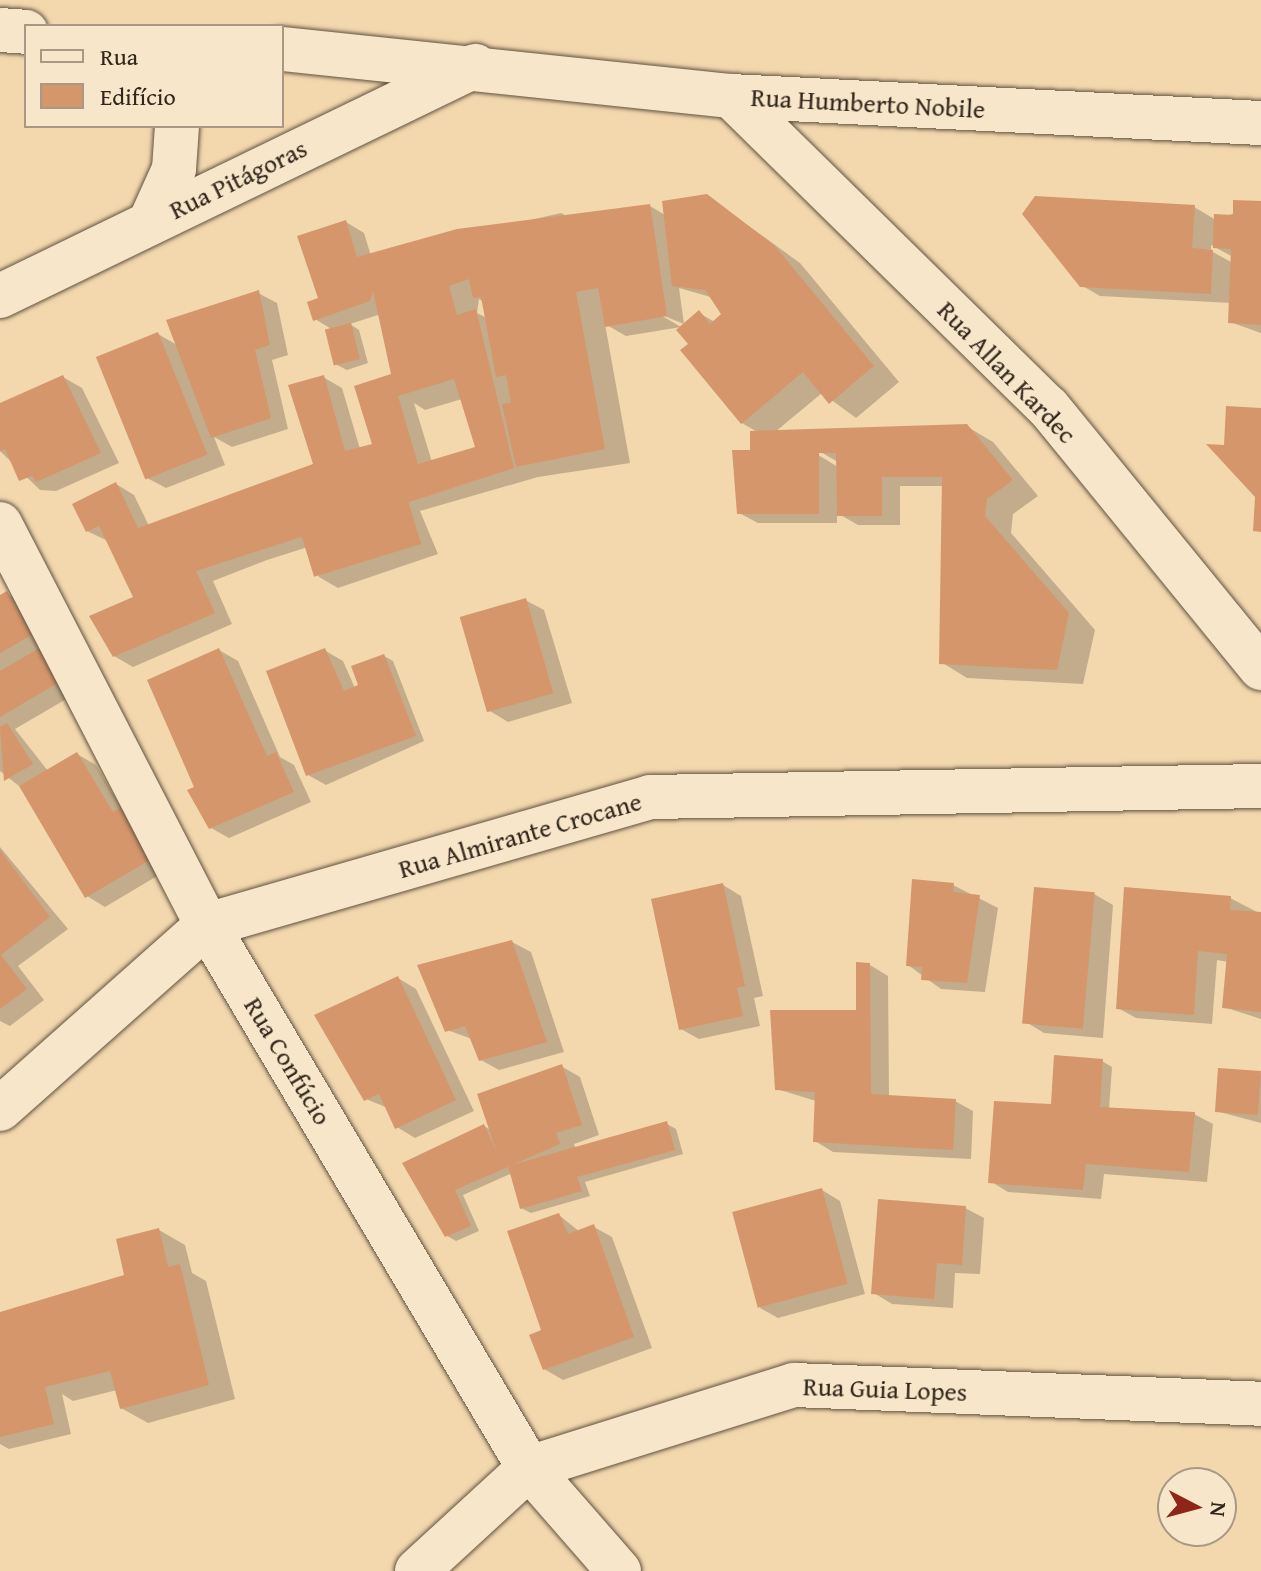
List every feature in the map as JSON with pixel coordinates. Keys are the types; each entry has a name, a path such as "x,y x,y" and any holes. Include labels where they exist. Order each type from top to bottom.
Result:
{"street":[{"path":"0,30 24,32"},
{"name":"Rua Humberto Nobile","path":"284,49 477,64 731,96 1261,123"},
{"name":"Rua Pitágoras","path":"0,296 477,64"},
{"name":"Rua Allan Kardec","path":"731,96 1048,407 1261,668"},
{"path":"151,220 174,169 177,128"},
{"name":"Rua Confúcio","path":"0,524 207,925 529,1468 619,1571"},
{"name":"Rua Almirante Crocane","path":"0,1109 207,925 650,797 1261,786"},
{"name":"Rua Guia Lopes","path":"417,1571 529,1468 794,1385 1261,1404"}],"building":[{"path":"707,194 774,245 874,366 829,404 803,372 741,424 680,350 688,344 676,330 699,310 710,324 721,314 705,290 672,286 662,201"},
{"path":"1035,196 1195,205 1192,248 1213,250 1211,294 1080,287 1022,214"},
{"path":"1233,200 1261,201 1261,325 1228,323 1231,249 1213,248 1214,214 1233,215"},
{"path":"650,204 667,316 605,327 598,288 576,292 605,449 516,467 502,404 511,403 506,375 496,377 481,297 473,298 469,279 449,286 457,315 476,309 514,468 196,571 215,613 113,657 89,616 133,597 99,526 86,532 72,504 116,482 138,528 313,464 288,385 324,375 345,451 372,444 354,386 391,374 373,291 370,301 313,321 307,302 318,298 297,236 346,220 357,257 457,229","holes":["454,379 475,447 418,464 398,396"]},
{"path":"259,290 270,345 255,350 271,418 211,438 166,320"},
{"path":"351,323 360,359 334,365 325,330"},
{"path":"158,332 207,454 145,479 96,357"},
{"path":"63,375 101,453 36,482 32,476 19,481 5,449 0,451 0,403"},
{"path":"1226,406 1261,408 1261,532 1253,531 1255,497 1206,444 1224,445"},
{"path":"967,424 1013,480 987,499 985,516 1069,613 1057,670 939,664 942,477 882,477 882,516 837,516 836,453 819,453 819,514 737,514 732,450 750,450 750,431"},
{"path":"408,501 421,544 314,577 301,534"},
{"path":"7,591 32,635 0,653 0,595"},
{"path":"526,598 553,693 487,712 460,617"},
{"path":"43,646 63,680 0,717 0,671"},
{"path":"219,648 267,756 276,752 294,792 209,829 187,790 194,787 147,680"},
{"path":"325,648 344,691 358,685 351,666 384,654 416,736 306,776 266,671"},
{"path":"7,723 33,764 4,781 0,727"},
{"path":"77,752 113,812 132,801 162,853 85,898 19,786"},
{"path":"0,850 50,917 1,955 27,989 0,1009"},
{"path":"912,879 954,883 953,892 980,895 967,983 921,980 922,967 906,966"},
{"path":"723,883 745,986 737,988 743,1016 679,1030 651,899"},
{"path":"1034,887 1095,892 1083,1029 1022,1023"},
{"path":"1124,887 1231,896 1230,910 1261,912 1261,1012 1222,1008 1227,954 1198,951 1194,1015 1116,1009"},
{"path":"512,940 547,1042 479,1061 465,1026 445,1032 417,965"},
{"path":"856,962 870,963 871,1094 956,1099 953,1150 813,1142 815,1092 775,1090 770,1010 856,1010"},
{"path":"398,976 456,1100 395,1129 379,1094 364,1101 314,1015"},
{"path":"1054,1055 1103,1059 1100,1107 1195,1112 1189,1172 1086,1164 1083,1190 988,1183 994,1101 1051,1104"},
{"path":"562,1064 582,1125 556,1133 560,1144 455,1190 471,1226 445,1237 402,1163 484,1124 497,1153 477,1094"},
{"path":"1218,1068 1261,1071 1258,1115 1215,1112"},
{"path":"667,1121 675,1150 577,1177 582,1191 520,1209 508,1166"},
{"path":"822,1188 848,1284 758,1308 732,1212"},
{"path":"878,1199 966,1206 962,1265 937,1263 934,1299 871,1294"},
{"path":"559,1213 568,1234 594,1224 634,1337 543,1370 529,1335 541,1330 507,1231"},
{"path":"159,1228 168,1267 180,1264 209,1385 120,1409 110,1371 45,1387 54,1424 0,1437 0,1312 124,1275 116,1239"}]}
